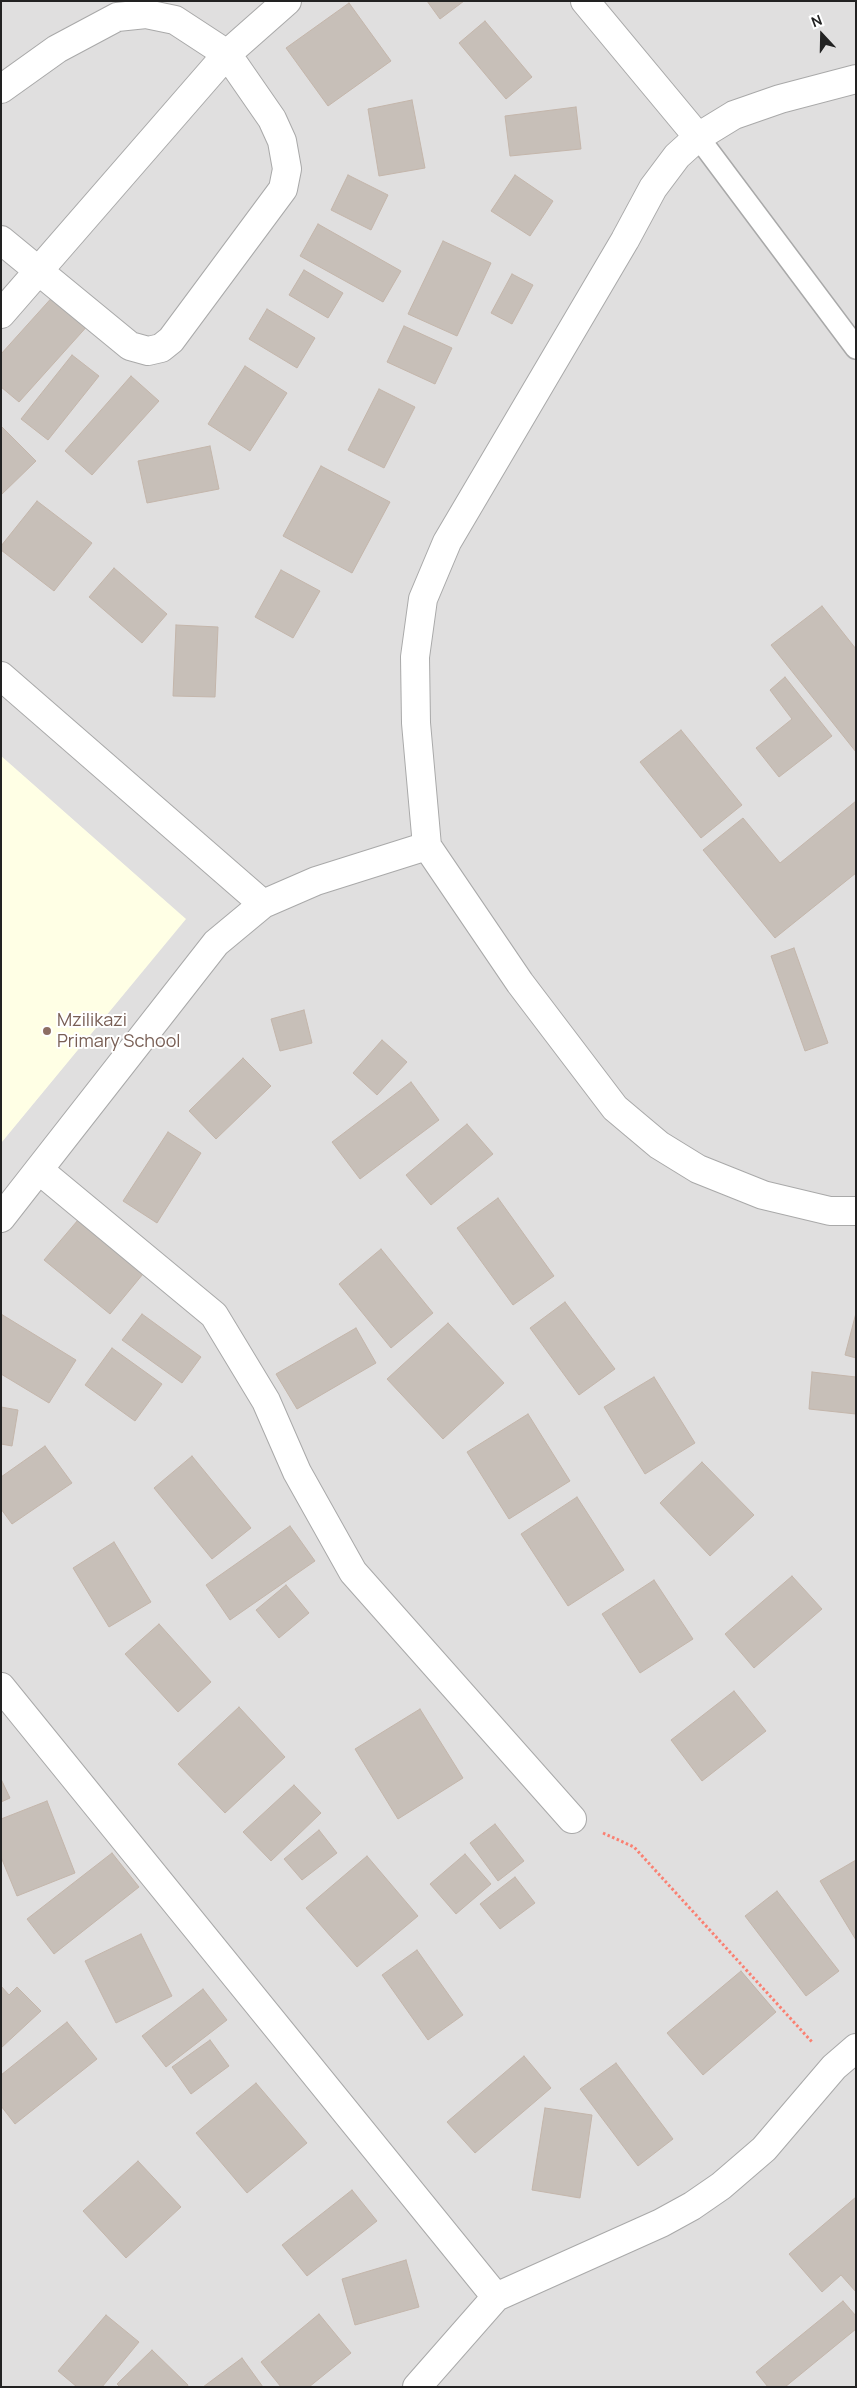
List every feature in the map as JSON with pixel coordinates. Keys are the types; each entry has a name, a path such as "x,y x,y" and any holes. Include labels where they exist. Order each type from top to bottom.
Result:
{"street":[{"path":"1,314 226,54 286,1"},
{"path":"585,1 698,138"},
{"path":"1,89 57,49 117,18 146,14 175,20 226,54 272,118 282,141 287,169 283,189 171,340 161,348 148,351 130,346 1,240"},
{"path":"856,79 780,99 734,115 698,138 677,156 654,188 447,542 424,599 415,657 416,723 427,846 520,983 615,1108 659,1144 698,1169 763,1195 830,1211 856,1211"},
{"path":"1,676 263,904"},
{"path":"1,1218 216,943 263,904 316,881 427,846"},
{"path":"39,1170 214,1315 266,1401 297,1472 353,1572 572,1818"},
{"path":"1,1687 496,2297"},
{"path":"417,2387 496,2297 661,2223 692,2206 721,2186 764,2149 834,2067 856,2048"}],"lane":[{"path":"698,138 856,348"}],"path":[{"path":"572,1818 634,1847 834,2067"}],"shaded area":[{"path":"1,1 856,1 856,2387 1,2387 1,1143 185,919 1,756"},
{"name":"Mzilikazi Primary School","path":"1,756 186,919 1,1143"}],"building":[{"path":"427,1 464,1 440,19"},
{"path":"349,3 391,61 328,106 286,48"},
{"path":"485,21 532,77 506,99 459,43"},
{"path":"412,100 425,168 379,176 368,109"},
{"path":"576,107 581,149 510,156 505,116"},
{"path":"348,175 388,195 371,230 331,210"},
{"path":"515,175 553,201 530,236 491,211"},
{"path":"318,224 401,271 383,302 300,256"},
{"path":"443,241 491,263 457,336 408,314"},
{"path":"304,270 343,293 328,318 289,295"},
{"path":"512,274 533,285 512,324 491,313"},
{"path":"56,293 90,323 19,402 1,387 1,354"},
{"path":"267,309 315,338 297,368 249,339"},
{"path":"404,326 452,348 435,384 387,362"},
{"path":"72,355 99,376 48,440 21,419"},
{"path":"245,366 287,393 250,451 208,424"},
{"path":"131,376 159,401 92,475 65,451"},
{"path":"379,389 415,407 384,468 348,450"},
{"path":"1,426 36,461 1,495"},
{"path":"210,446 219,489 147,503 138,461"},
{"path":"321,466 390,502 352,573 283,536"},
{"path":"37,501 92,543 54,591 1,550 1,546"},
{"path":"114,568 167,614 142,643 89,597"},
{"path":"281,570 320,591 293,638 255,617"},
{"path":"822,606 856,649 856,752 771,645"},
{"path":"176,625 218,627 215,697 173,696"},
{"path":"785,677 832,736 779,777 756,748 792,719 770,690"},
{"path":"681,730 742,805 701,838 640,762"},
{"path":"856,801 856,873 775,938 703,850 743,818 780,863"},
{"path":"794,948 828,1043 805,1051 771,956"},
{"path":"304,1010 312,1043 280,1051 271,1019"},
{"path":"382,1040 407,1062 377,1095 353,1073"},
{"path":"243,1058 271,1086 216,1139 189,1111"},
{"path":"411,1082 439,1120 360,1179 332,1142"},
{"path":"467,1124 493,1154 431,1205 406,1175"},
{"path":"168,1132 201,1153 157,1223 123,1201"},
{"path":"498,1198 554,1276 513,1305 457,1228"},
{"path":"78,1220 143,1274 110,1314 44,1260"},
{"path":"381,1249 433,1313 391,1348 339,1284"},
{"path":"565,1302 615,1369 579,1395 530,1328"},
{"path":"856,1313 856,1358 845,1355"},
{"path":"1,1314 76,1360 49,1403 1,1374"},
{"path":"142,1314 201,1357 182,1383 122,1340"},
{"path":"448,1323 504,1383 443,1439 387,1379"},
{"path":"356,1328 376,1363 297,1409 276,1374"},
{"path":"112,1348 162,1384 135,1421 85,1385"},
{"path":"812,1372 856,1377 856,1414 809,1409"},
{"path":"654,1377 695,1443 645,1474 604,1407"},
{"path":"1,1407 18,1410 12,1446 1,1444"},
{"path":"528,1414 570,1481 509,1519 467,1452"},
{"path":"45,1446 72,1483 12,1524 1,1509 1,1477"},
{"path":"192,1456 251,1528 212,1559 154,1488"},
{"path":"702,1462 754,1515 710,1556 660,1503"},
{"path":"577,1497 624,1570 568,1606 521,1534"},
{"path":"290,1526 315,1561 230,1620 206,1585"},
{"path":"114,1542 151,1602 109,1627 73,1568"},
{"path":"792,1576 822,1609 754,1668 725,1634"},
{"path":"654,1580 693,1639 640,1673 602,1614"},
{"path":"286,1585 309,1613 279,1638 256,1610"},
{"path":"159,1624 211,1682 178,1712 125,1654"},
{"path":"734,1691 766,1731 702,1781 671,1740"},
{"path":"239,1707 285,1757 225,1813 178,1764"},
{"path":"420,1709 463,1778 398,1819 355,1749"},
{"path":"1,1779 10,1798 1,1802"},
{"path":"294,1785 321,1813 271,1861 243,1832"},
{"path":"47,1801 75,1873 17,1896 1,1857 1,1819"},
{"path":"495,1824 524,1861 498,1881 470,1843"},
{"path":"319,1830 337,1853 302,1880 284,1859"},
{"path":"112,1853 139,1887 54,1954 27,1919"},
{"path":"465,1854 491,1884 456,1914 430,1884"},
{"path":"367,1856 418,1916 357,1967 306,1908"},
{"path":"856,1860 856,1940 820,1881"},
{"path":"515,1877 535,1903 500,1929 480,1904"},
{"path":"777,1891 839,1971 806,1996 745,1916"},
{"path":"141,1934 172,1996 116,2023 85,1961"},
{"path":"417,1950 463,2015 428,2040 382,1975"},
{"path":"741,1971 776,2012 703,2075 667,2033"},
{"path":"1,1986 9,1995 17,1987 41,2011 1,2048"},
{"path":"203,1989 227,2020 166,2067 142,2036"},
{"path":"67,2022 97,2059 15,2124 1,2106 1,2075"},
{"path":"210,2040 229,2066 191,2094 172,2067"},
{"path":"524,2056 551,2088 475,2153 447,2122"},
{"path":"616,2063 673,2139 638,2166 580,2089"},
{"path":"256,2083 307,2143 247,2193 196,2133"},
{"path":"545,2108 592,2115 580,2198 532,2190"},
{"path":"138,2161 181,2207 126,2258 83,2211"},
{"path":"352,2190 377,2221 307,2276 282,2245"},
{"path":"856,2197 856,2292 841,2275 822,2292 789,2254"},
{"path":"406,2260 419,2307 355,2325 342,2279"},
{"path":"843,2301 856,2316 856,2329 785,2387 768,2387 756,2372"},
{"path":"319,2314 351,2353 309,2387 281,2387 261,2362"},
{"path":"106,2315 139,2342 102,2387 77,2387 58,2371"},
{"path":"152,2350 188,2385 187,2387 120,2387 117,2384"},
{"path":"242,2358 263,2387 203,2387"}],"place":[{"name":"Mzilikazi Primary School","path":"47,1031"}]}
